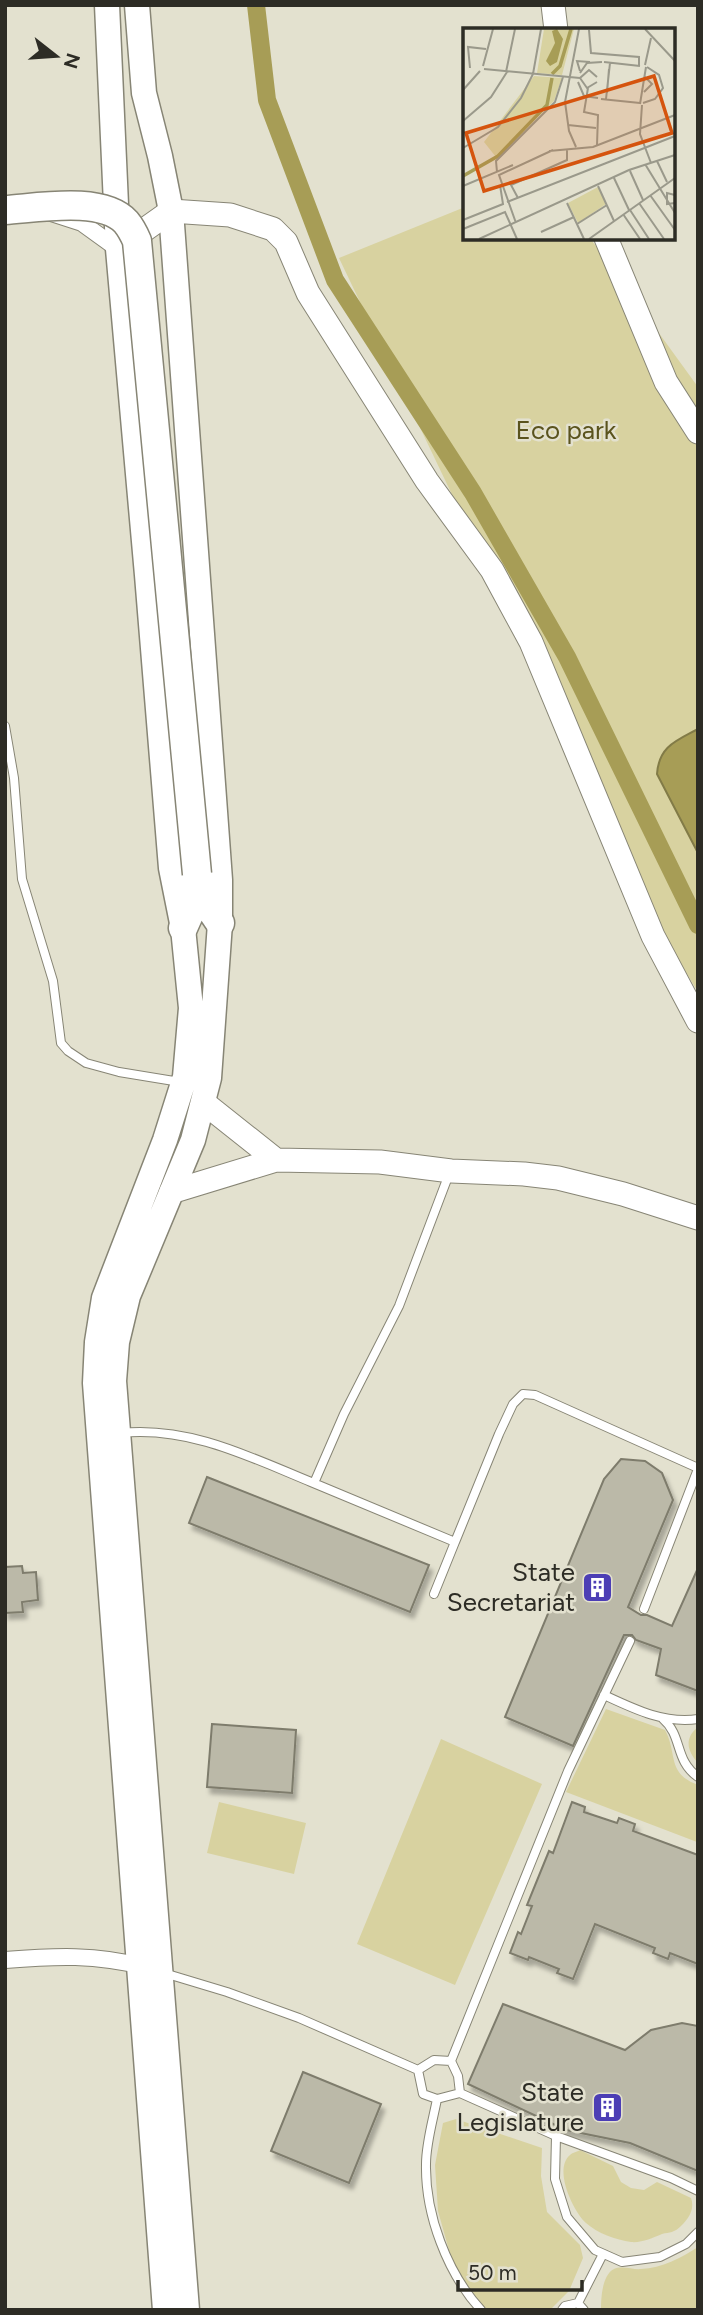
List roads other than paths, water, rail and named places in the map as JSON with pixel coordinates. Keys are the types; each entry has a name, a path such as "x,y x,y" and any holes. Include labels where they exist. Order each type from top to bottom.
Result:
{"highway":[{"path":"5,210 86,206 106,209 125,220 137,241 198,883 220,923"},
{"path":"183,928 198,883"}],"main road":[{"path":"107,5 118,249 171,868 183,928 191,1008 183,1082 165,1140 104,1298 95,1383 149,1969 187,2310"},
{"path":"137,5 144,93 171,211 220,880 220,923 209,1078 193,1140 128,1296 117,1342 114,1381 149,1969 164,2310"}],"street":[{"path":"553,5 556,28"},
{"path":"5,200 82,223 118,249 171,211 230,215 273,229 286,242 308,293 336,340 427,481 492,569 514,607 653,936 698,1021"},
{"path":"607,240 666,382 698,432"},
{"path":"203,1102 275,1160"},
{"path":"171,1192 275,1160 380,1162 451,1171 558,1178 624,1194 698,1218"},
{"path":"5,1960 68,1955 99,1957 149,1969"}],"lane":[{"path":"5,726 14,778 22,878 53,981 61,1043 86,1063 119,1072 183,1082"},
{"path":"314,1483 344,1414 409,1282 451,1171"},
{"path":"434,1594 499,1434 513,1404 523,1394 535,1395 698,1469 644,1609"},
{"path":"118,1433 145,1431 197,1438 455,1542"},
{"path":"460,2093 458,2076 451,2061 568,1771 630,1641"},
{"path":"604,1695 661,1718 675,1721 698,1719"},
{"path":"661,1718 672,1727 686,1769 698,1777"},
{"path":"149,1969 227,1992 299,2018 418,2070"},
{"path":"418,2070 435,2060 451,2061"},
{"path":"418,2070 423,2094 437,2099 460,2093 556,2136 671,2178 698,2191"},
{"path":"437,2099 426,2161 426,2184 431,2212 442,2246 454,2270 481,2310"},
{"path":"556,2136 555,2179 567,2217 595,2250 622,2262 660,2257 686,2244 698,2232"},
{"path":"562,2310 565,2306 581,2307 603,2254"}],"waterway":[{"path":"256,5 267,100 335,280 473,493 567,657 698,925"}],"place":[{"name":"State Secretariat","path":"598,1587"},
{"name":"State Legislature","path":"607,2107"}],"park label":[{"name":"Eco park","path":"566,430"}]}
